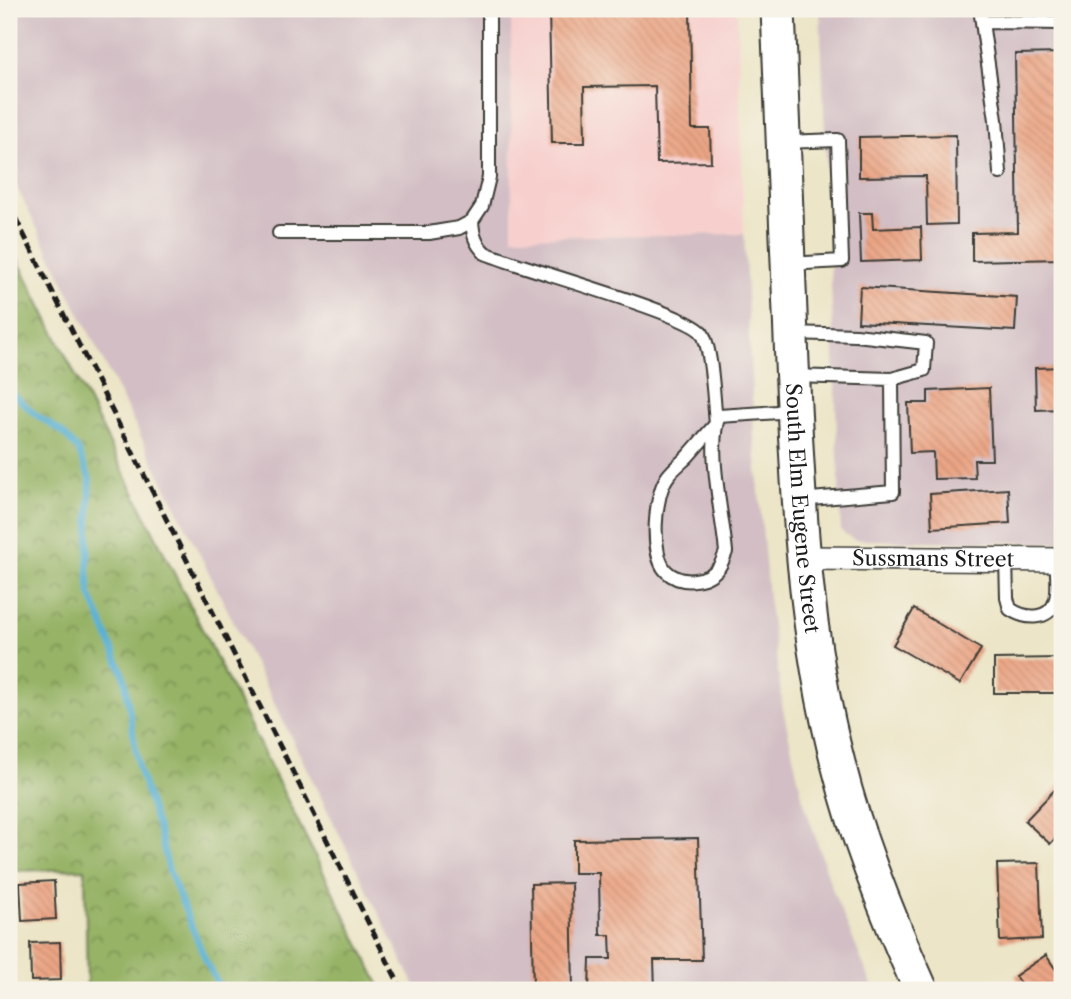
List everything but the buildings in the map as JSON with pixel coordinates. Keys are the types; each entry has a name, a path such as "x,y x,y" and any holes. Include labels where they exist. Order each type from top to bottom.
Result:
{"main road":[{"name":"South Elm Eugene Street","path":"778,9 798,500 819,674 839,767 875,877 922,990"}],"street":[{"name":"Sussmans Street","path":"803,558 1059,560"}],"lane":[{"path":"279,233 429,233 459,228 472,221 482,206 489,177 489,9"},
{"path":"1000,173 996,120 981,15 1062,23"},
{"path":"784,142 838,140 842,261 788,264"},
{"path":"472,221 477,245 485,253 669,315 701,332 707,345 716,424 667,477 658,498 656,523 659,555 665,570 681,580 694,581 709,576 720,567 726,552 713,443 719,416 794,411"},
{"path":"791,333 856,335 926,343 924,370 891,379 793,376"},
{"path":"798,500 893,492 891,379"},
{"path":"1006,559 1007,598 1010,609 1029,617 1041,616 1050,611 1056,600 1059,560"}],"shaded area":[{"path":"9,9 511,9 512,237 744,234 754,435 768,596 783,709 802,796 833,891 874,990 417,990 9,172"},
{"path":"511,9 737,9 744,234 511,238"},
{"path":"820,9 1062,9 1062,543 854,540 841,531"}],"green space":[{"path":"9,242 382,990 87,990 85,869 9,871"}],"waterway":[{"path":"9,390 36,415 62,432 78,450 90,479 90,594 124,676 139,770 169,871 205,959 221,990"}],"railway":[{"path":"9,205 402,990"}]}
